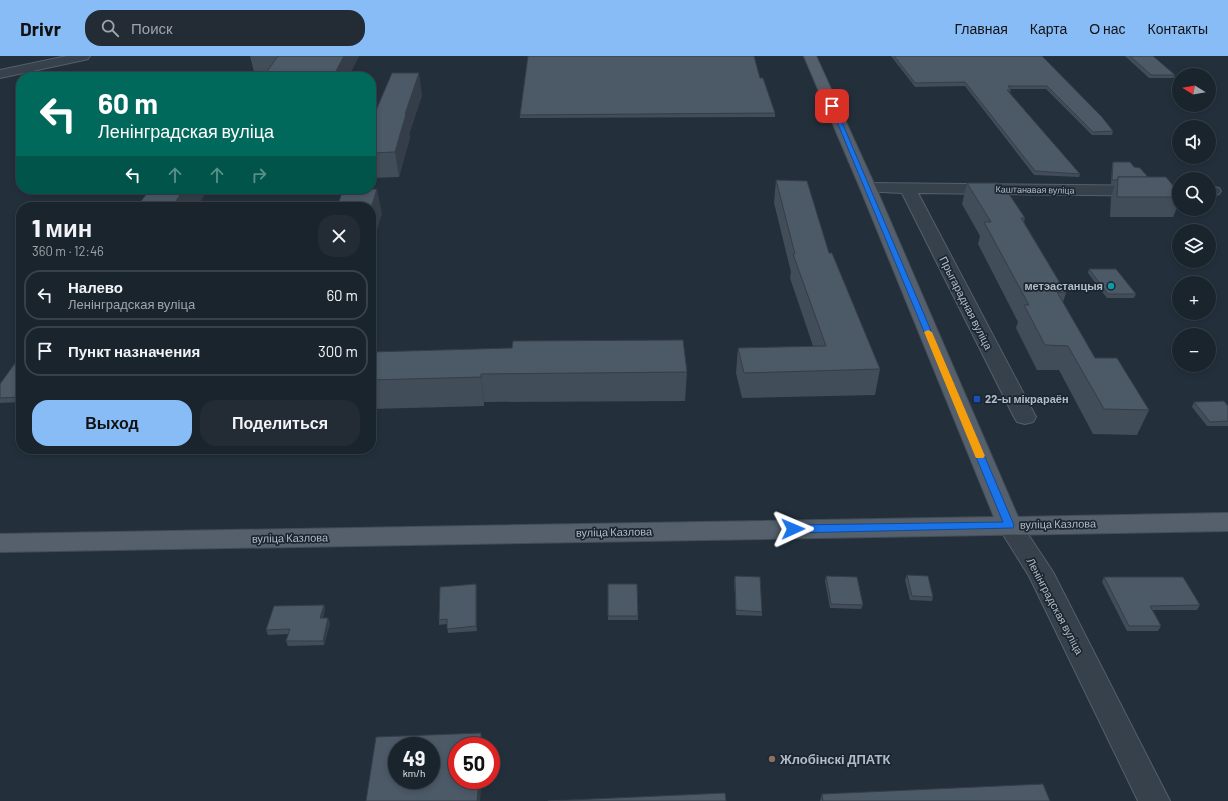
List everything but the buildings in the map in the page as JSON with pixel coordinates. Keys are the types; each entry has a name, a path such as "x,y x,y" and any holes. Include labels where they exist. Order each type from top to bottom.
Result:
{"main road":[{"name":"Ленінградская вуліца","path":"810,56 868,188 1009,525"},
{"name":"вуліца Казлова","path":"0,543 1228,522"}],"street":[{"path":"0,67 54,56"},
{"path":"0,74 84,56"},
{"name":"Каштанавая вуліца","path":"868,188 1172,191"},
{"name":"Прыгарадная вуліца","path":"908,188 1025,418"},
{"name":"Ленінградская вуліца","path":"1009,525 1040,572 1154,801"}],"slow traffic":[{"path":"928,332 980,456"}],"place":[{"name":"метэастанцыя","path":"1111,286"},
{"name":"22-ы мікрараён","path":"977,399"},
{"name":"Жлобінскі ДПАТК","path":"772,759"}],"route":[{"path":"793,529 1009,525 868,188 832,106"}]}
